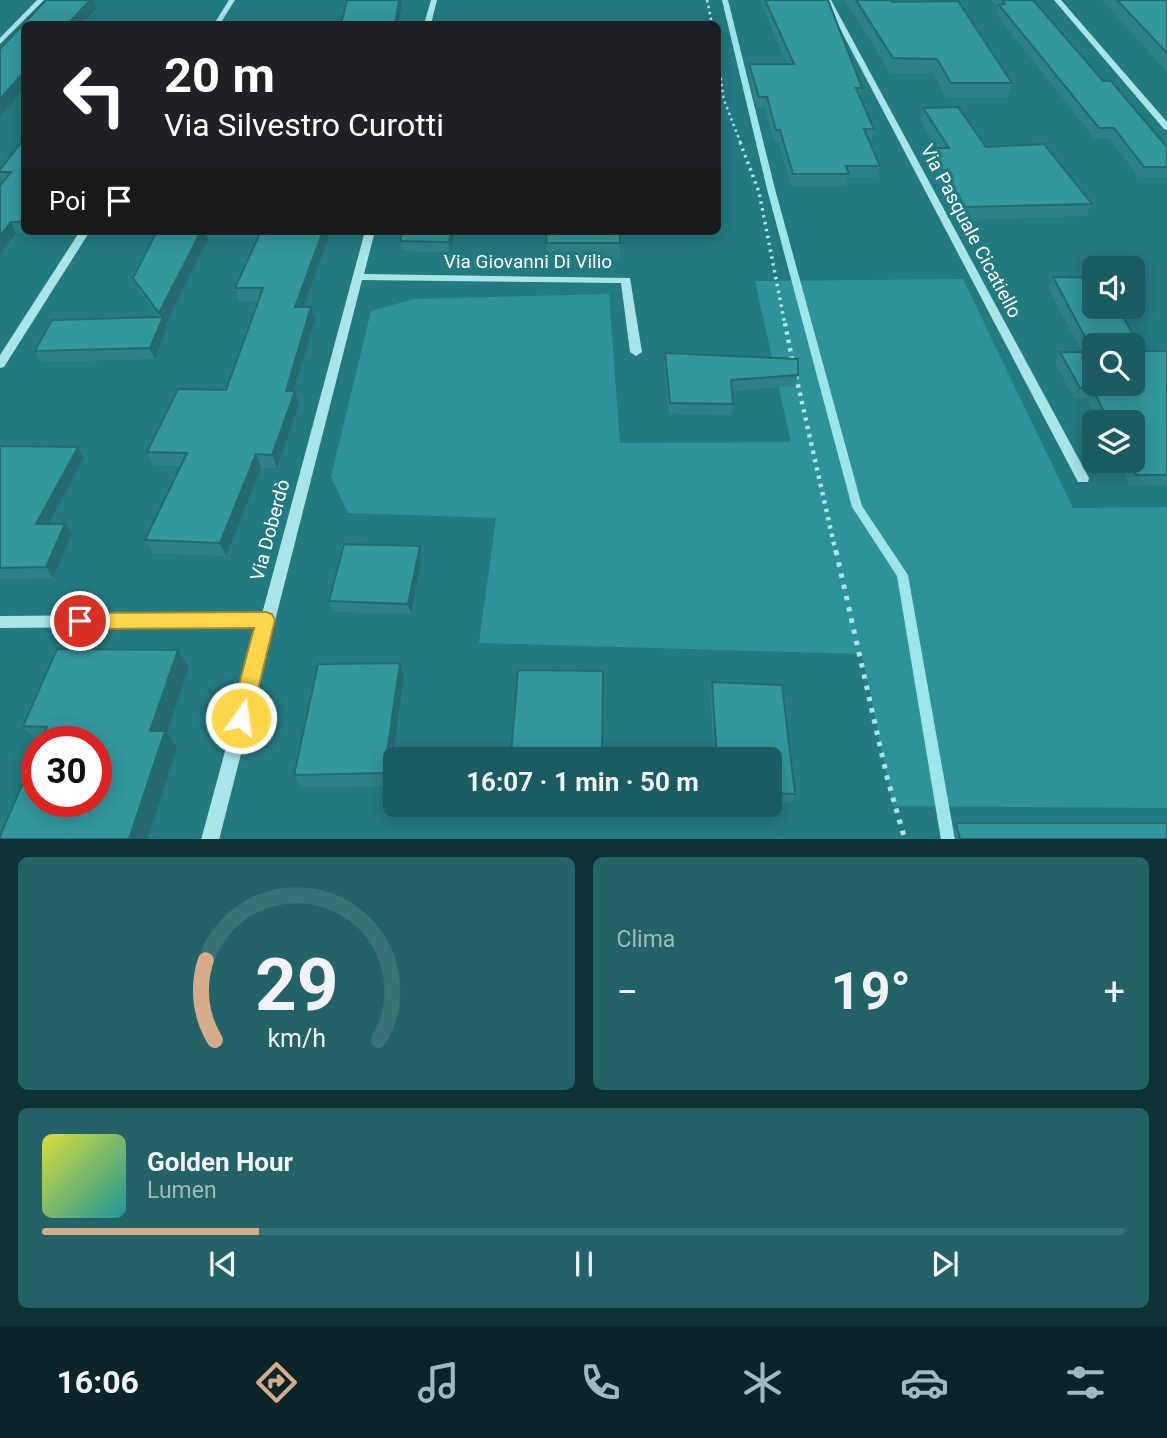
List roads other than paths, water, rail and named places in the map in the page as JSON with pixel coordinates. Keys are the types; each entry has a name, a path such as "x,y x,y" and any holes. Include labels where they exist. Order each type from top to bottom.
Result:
{"street":[{"path":"0,42 41,0"},
{"path":"219,21 232,0"},
{"path":"428,21 434,0"},
{"name":"Via Pasquale Cicatiello","path":"828,0 1083,478"},
{"path":"1057,0 1167,127"},
{"path":"0,364 82,235"},
{"name":"Via Doberdò","path":"210,839 369,235"},
{"name":"Via Giovanni Di Vilio","path":"358,277 626,280 636,352"},
{"path":"0,622 266,620"}],"waterway":[{"path":"725,0 771,189 857,507 902,575 948,839"}]}
